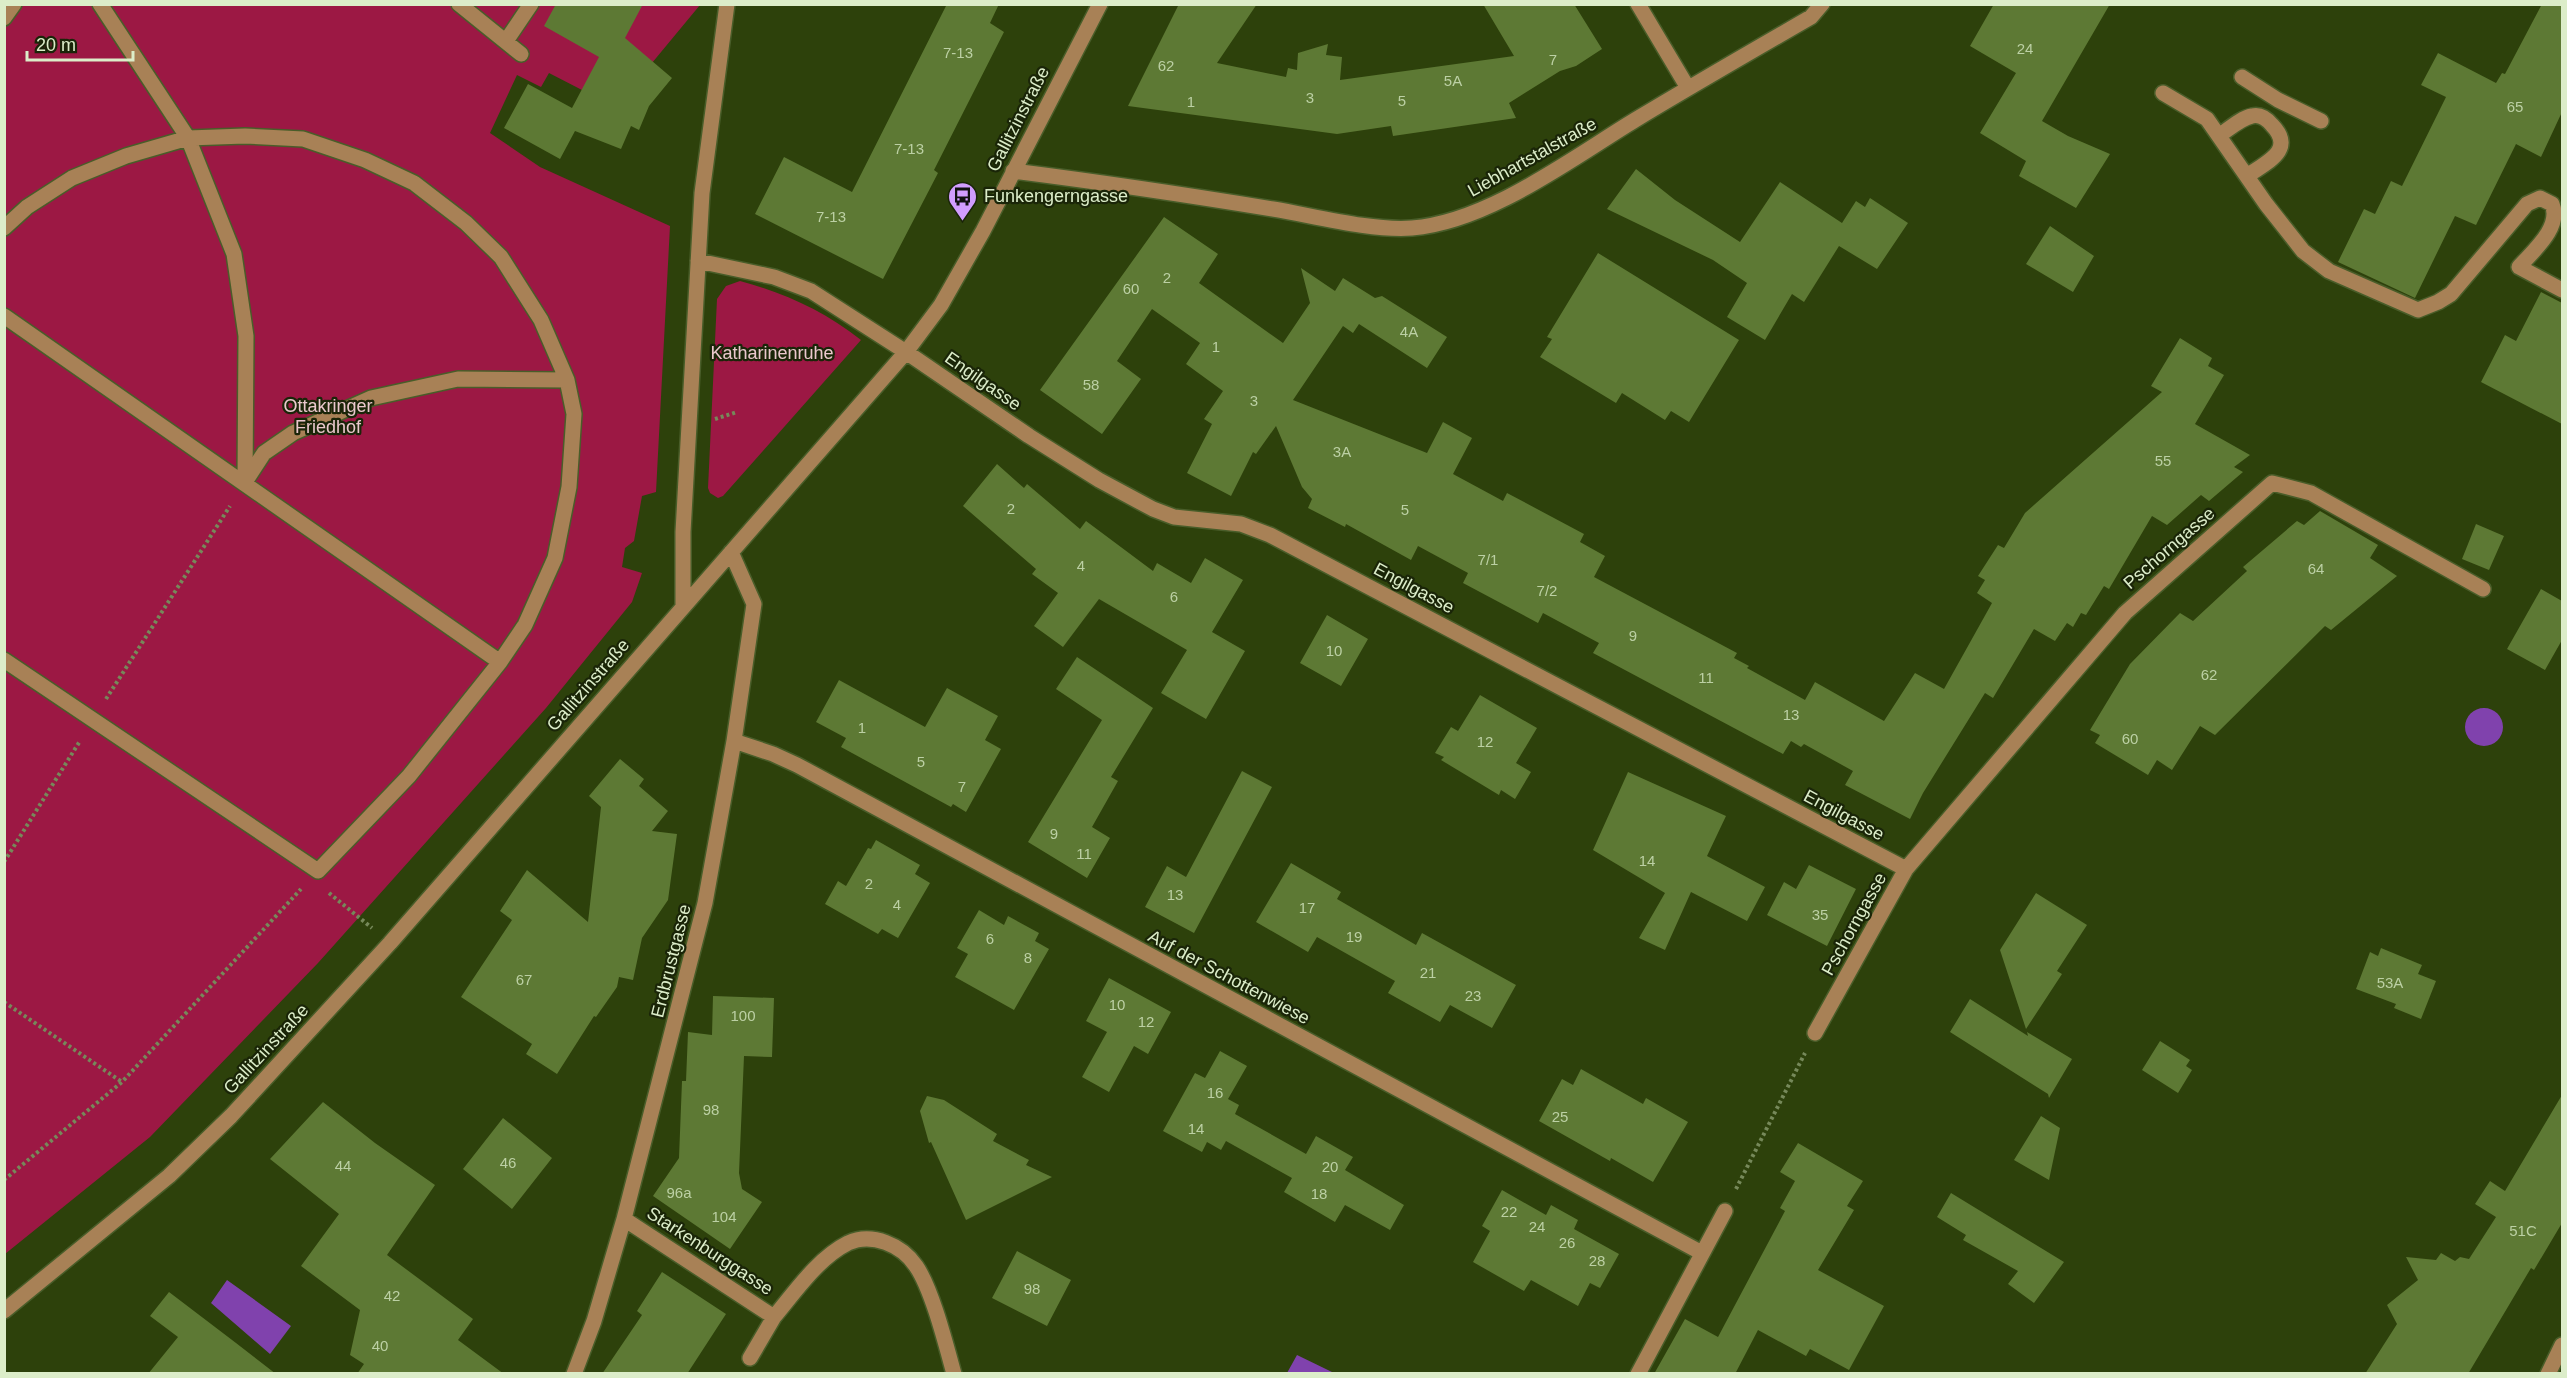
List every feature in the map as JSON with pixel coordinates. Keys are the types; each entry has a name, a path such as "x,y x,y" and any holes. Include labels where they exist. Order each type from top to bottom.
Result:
{"street":[{"path":"4,18 14,4"},
{"path":"100,4 188,138 234,254 246,336 245,482"},
{"path":"459,4 521,54"},
{"path":"506,41 531,4"},
{"path":"683,605 683,532 702,193 728,4"},
{"name":"Gallitzinstraße","path":"4,1311 169,1176 231,1116 390,943 906,352 941,305 1100,4"},
{"path":"1638,4 1688,88"},
{"name":"Liebhartstalstraße","path":"1013,171 1121,184 1351,223 1411,228 1467,216 1517,192 1688,88 1811,17 1822,4"},
{"path":"2242,77 2278,100 2321,122"},
{"path":"2163,93 2207,119 2266,204 2303,251 2329,271 2418,310 2451,294 2527,204 2540,198 2552,204 2556,218 2550,230 2519,267 2562,290"},
{"path":"2268,120 2278,100"},
{"path":"2220,135 2249,116 2258,115 2268,120 2281,137 2281,147 2275,157 2247,176"},
{"path":"4,228 27,207 72,177 126,156 188,138 245,136 303,139 365,160 414,183 466,223 501,257 541,320 567,380 574,414 569,488 555,558 525,624 500,662 409,776 318,871 4,660"},
{"path":"698,261 745,269 795,284 906,352"},
{"path":"4,316 500,662"},
{"name":"Engilgasse","path":"906,352 1029,436 1133,499 1174,516 1240,524 1270,535 1906,869"},
{"path":"245,482 264,453 292,433 370,398 458,380 567,380"},
{"name":"Pschorngasse","path":"1815,1033 1906,869 2125,613 2272,483 2311,493 2483,589"},
{"name":"Erdbrustgasse","path":"574,1374 594,1322 624,1219 705,903 734,741 754,604 731,552"},
{"name":"Auf der Schottenwiese","path":"734,741 797,765 1702,1253"},
{"path":"1638,1374 1725,1211"},
{"name":"Starkenburggasse","path":"624,1219 774,1317"},
{"name":"Starkenburggasse","path":"750,1358 774,1317 829,1256 850,1242 873,1239 893,1245 917,1267 927,1290 954,1374"},
{"path":"2548,1374 2562,1345"}],"path":[{"path":"716,419 737,412"},
{"path":"4,862 245,482"},
{"path":"4,1180 122,1082 318,871"},
{"path":"325,890 359,918"},
{"path":"4,1002 122,1082"},
{"path":"1725,1211 1815,1033"}],"green space":[{"name":"Ottakringer Friedhof","path":"5,5 700,5 642,75 608,99 582,90 549,73 541,87 517,75 490,133 540,167 670,226 656,492 642,496 634,541 625,548 622,567 642,573 632,602 546,708 318,963 150,1137 5,1254"},
{"name":"Katharinenruhe","path":"740,281 804,304 833,320 861,340 723,496 718,498 710,493 708,488 717,299 726,286"}],"shaded area":[{"path":"2484,708 2497,714 2503,727 2497,740 2484,746 2471,740 2465,727 2471,714"},
{"path":"227,1280 291,1326 270,1354 211,1303"},
{"path":"1297,1355 1332,1372 1332,1373 1287,1373"}],"building":[{"path":"556,4 643,4 625,38 672,78 649,106 639,130 631,126 621,149 575,131 560,159 504,128 528,84 572,108 599,57 544,26"},
{"path":"947,4 999,4 990,23 1004,32 934,170 938,173 883,279 755,214 784,157 852,192"},
{"path":"1179,4 1257,4 1217,63 1286,77 1288,68 1297,70 1298,53 1328,44 1326,55 1342,57 1340,80 1514,56 1483,4 1574,4 1602,49 1576,66 1560,71 1509,103 1516,118 1393,136 1391,126 1337,134 1128,106"},
{"path":"1994,4 2110,4 2042,121 2068,136 2110,154 2076,208 2019,176 2026,161 1980,133 2016,73 1970,46"},
{"path":"2542,4 2562,4 2562,112 2541,157 2516,144 2476,225 2455,216 2415,298 2338,262 2364,209 2375,214 2391,181 2402,186 2446,97 2421,85 2438,53 2496,83 2502,73 2505,74"},
{"path":"1636,169 1675,200 1740,242 1780,182 1842,223 1856,201 1865,207 1870,198 1908,223 1877,269 1839,246 1804,302 1792,294 1765,340 1727,317 1747,283 1713,260 1607,209"},
{"path":"1164,217 1218,254 1199,283 1283,343 1310,303 1301,268 1335,291 1343,278 1375,298 1382,296 1447,337 1427,368 1359,324 1353,333 1343,326 1293,400 1427,453 1443,422 1472,438 1453,474 1503,501 1507,493 1584,534 1580,542 1605,556 1594,577 1737,653 1734,658 1749,666 1747,668 1805,700 1815,682 1884,721 1915,673 1944,689 1992,603 1977,593 1985,580 1978,576 1998,545 2004,548 2025,513 2162,392 2151,386 2180,338 2212,358 2208,366 2224,375 2195,424 2250,455 2234,467 2243,472 2209,501 2201,495 2167,525 2152,516 2109,589 2104,586 2086,615 2081,613 2073,627 2067,623 2055,641 2034,629 1993,698 1985,693 1923,793 1910,819 1845,785 1853,771 1804,744 1801,747 1791,741 1783,754 1593,653 1599,643 1543,613 1538,623 1463,583 1468,573 1418,546 1411,560 1346,524 1345,527 1308,508 1312,499 1302,487 1276,426 1256,454 1253,452 1231,496 1187,473 1212,424 1204,419 1223,391 1186,364 1200,343 1152,309 1117,361 1141,379 1102,434 1040,390"},
{"path":"2050,226 2094,256 2073,292 2026,264"},
{"path":"1598,253 1739,340 1689,422 1671,411 1665,420 1622,393 1616,403 1540,357 1552,339 1547,337"},
{"path":"2541,292 2562,303 2562,424 2481,382 2505,335 2516,341"},
{"path":"997,464 1024,488 1027,484 1080,529 1086,521 1153,571 1157,563 1191,583 1205,558 1243,580 1212,632 1245,651 1206,719 1161,693 1187,650 1099,599 1063,647 1034,626 1058,593 1032,574 1036,569 963,506"},
{"path":"2320,511 2378,545 2370,558 2397,576 2331,630 2325,626 2215,735 2200,726 2172,770 2157,760 2148,775 2095,743 2100,735 2090,730 2130,664 2180,613 2193,621 2247,571 2243,567 2297,521 2304,525"},
{"path":"2476,524 2504,536 2489,570 2462,559"},
{"path":"2541,589 2562,601 2562,640 2545,670 2507,649"},
{"path":"1327,615 1368,639 1341,686 1300,663"},
{"path":"1077,657 1153,708 1111,777 1118,781 1092,827 1110,838 1087,878 1028,842 1102,720 1056,689"},
{"path":"839,680 925,727 947,688 998,716 985,740 1001,749 966,812 953,804 951,807 841,747 846,738 816,722"},
{"path":"1480,695 1537,728 1516,763 1531,772 1515,799 1501,790 1499,795 1441,760 1444,757 1435,753 1451,727 1458,731"},
{"path":"620,759 644,779 639,786 668,811 652,831 677,834 668,900 642,938 633,980 619,977 617,987 596,1017 594,1016 557,1074 526,1054 532,1044 461,997 512,920 500,911 527,870 588,922 601,807 589,796"},
{"path":"1242,771 1272,787 1194,933 1145,907 1167,866 1186,877"},
{"path":"1628,772 1726,816 1707,856 1765,887 1747,921 1691,892 1665,950 1639,938 1665,893 1593,850"},
{"path":"876,840 920,865 915,874 930,883 898,938 882,929 878,934 825,904 838,881 846,886 868,848 871,849"},
{"path":"1291,863 1341,892 1337,899 1416,945 1422,933 1516,985 1492,1028 1450,1005 1440,1022 1388,993 1395,981 1317,937 1308,952 1256,922"},
{"path":"1809,865 1856,889 1827,946 1767,915 1784,882 1796,889"},
{"path":"2036,893 2087,925 2057,971 2062,974 2026,1029 2000,950"},
{"path":"979,910 1004,925 1008,916 1039,933 1035,941 1049,949 1014,1010 955,977 968,954 957,948"},
{"path":"2381,948 2422,965 2418,974 2436,981 2421,1019 2394,1008 2396,1004 2356,989 2370,952 2378,956"},
{"path":"1109,978 1171,1012 1148,1054 1134,1046 1109,1092 1082,1077 1107,1032 1086,1021"},
{"path":"713,996 774,998 772,1057 744,1056 739,1173 742,1189 762,1202 730,1249 653,1196 679,1158 682,1081 686,1081 688,1032 712,1035"},
{"path":"1970,999 2028,1036 2027,1032 2072,1059 2049,1098 2048,1094 1950,1032"},
{"path":"2160,1041 2190,1060 2186,1066 2192,1070 2178,1093 2142,1070"},
{"path":"1220,1051 1247,1066 1228,1099 1239,1105 1235,1114 1306,1154 1316,1136 1353,1157 1345,1170 1404,1205 1390,1230 1345,1205 1335,1222 1284,1192 1292,1178 1226,1141 1221,1150 1207,1142 1202,1152 1163,1131 1195,1073 1205,1078"},
{"path":"1581,1069 1643,1104 1646,1098 1688,1122 1653,1182 1539,1121 1562,1079 1573,1085"},
{"path":"2562,1095 2562,1223 2534,1270 2531,1268 2468,1374 2365,1374 2397,1324 2387,1305 2418,1280 2406,1257 2436,1260 2441,1253 2455,1261 2460,1257 2469,1259 2496,1217 2475,1204 2490,1181 2505,1191"},
{"path":"927,1096 944,1100 997,1134 993,1141 1029,1160 1026,1165 1052,1177 966,1220 931,1142 929,1143 920,1111"},
{"path":"323,1102 375,1143 435,1185 387,1255 473,1319 458,1340 504,1374 357,1374 364,1364 350,1355 360,1310 301,1266 339,1214 270,1159"},
{"path":"2041,1116 2060,1128 2049,1180 2014,1160"},
{"path":"503,1118 552,1158 512,1209 463,1169"},
{"path":"1798,1143 1863,1181 1847,1206 1854,1210 1818,1270 1884,1306 1849,1370 1810,1349 1806,1356 1758,1330 1735,1374 1654,1374 1685,1319 1718,1337 1785,1211 1780,1208 1795,1181 1780,1172"},
{"path":"1502,1190 1546,1215 1551,1205 1578,1220 1574,1229 1619,1254 1600,1288 1590,1283 1578,1306 1531,1280 1524,1291 1473,1262 1490,1231 1482,1226"},
{"path":"1951,1193 2064,1262 2034,1303 2008,1284 2018,1271 1963,1240 1966,1235 1937,1217"},
{"path":"1017,1251 1071,1280 1047,1326 992,1298"},
{"path":"662,1272 726,1314 687,1374 602,1374 642,1315 637,1311"},
{"path":"169,1292 276,1374 148,1374 178,1337 150,1316"}],"place":[{"name":"Funkengerngasse","path":"963,222"}]}
